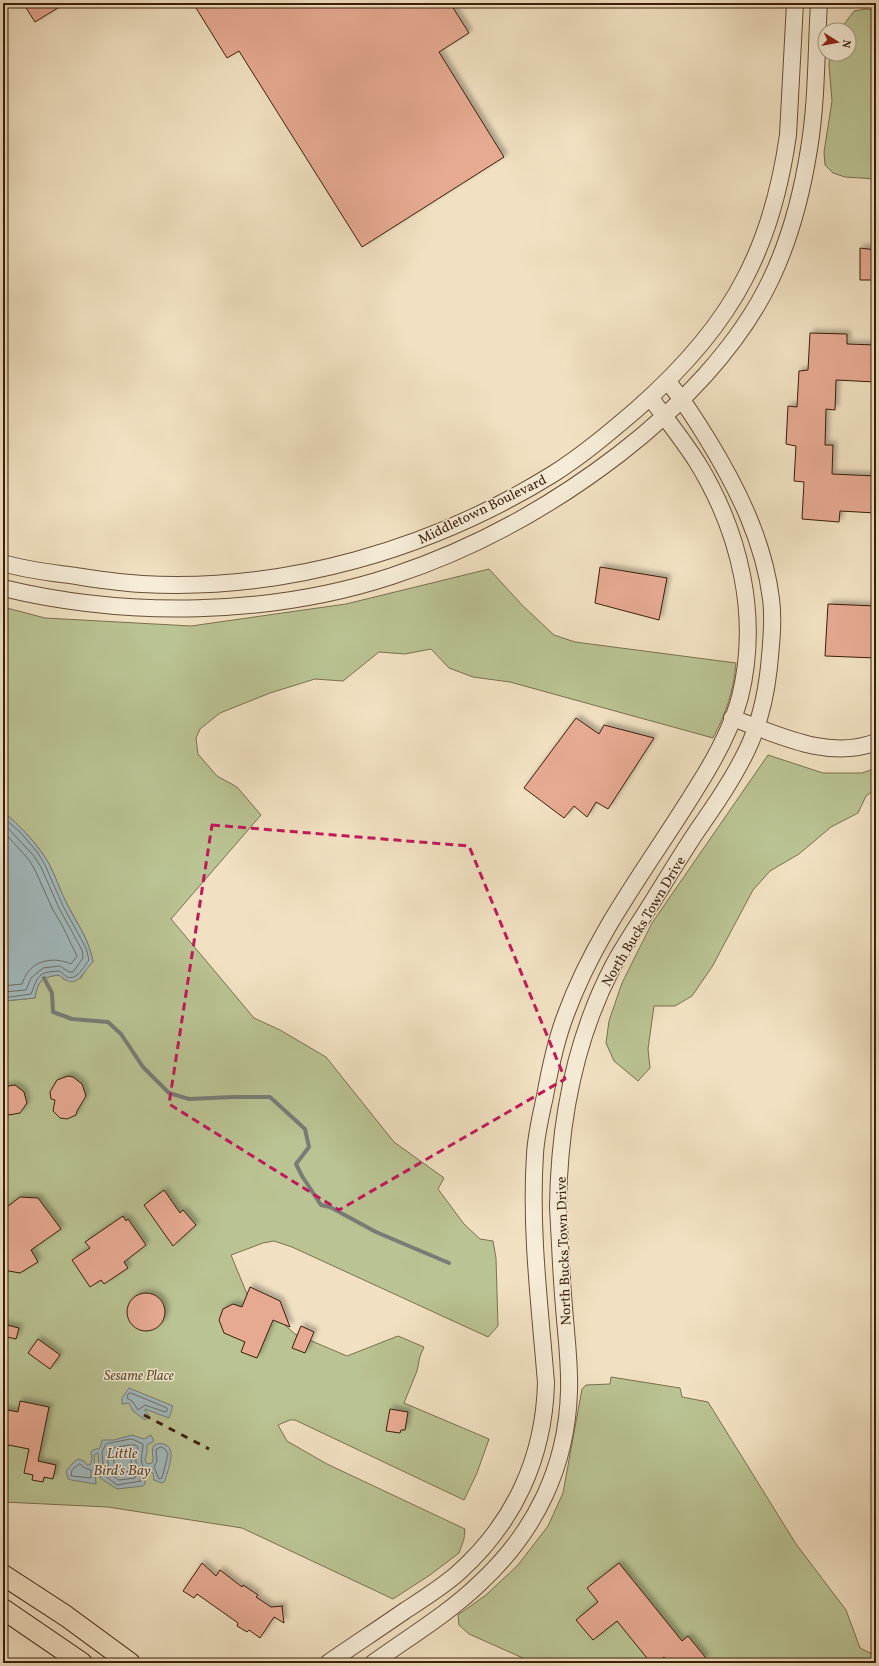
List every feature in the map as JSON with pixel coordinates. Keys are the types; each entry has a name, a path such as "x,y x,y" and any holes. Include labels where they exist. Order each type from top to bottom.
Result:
{"main road":[{"path":"3,1575 66,1616 130,1663"},
{"path":"3,1609 82,1663"}],"street":[{"name":"Middletown Boulevard","path":"3,563 23,568 143,584 192,584 248,581 333,566 382,553 425,538 504,501 554,474 579,456 667,381 693,354 721,318 744,280 758,252 768,222 779,181 788,135 794,3"},
{"name":"Middletown Boulevard","path":"3,588 34,596 96,604 135,607 186,608 242,605 323,594 362,585 426,564 483,539 529,515 593,474 635,442 682,399 728,348 742,329 758,304 771,278 785,246 809,149 813,114 819,3"},
{"name":"North Bucks Town Drive","path":"373,1663 442,1614 479,1585 495,1569 525,1530 543,1500 557,1470 565,1438 570,1389 558,1207 558,1178 562,1129 567,1100 580,1048 590,1015 613,966 696,833 728,786 748,748 767,680 771,644 771,601 765,565 750,518 738,492 716,452 682,399 667,381"},
{"name":"North Bucks Town Drive","path":"328,1663 437,1590 457,1574 488,1541 509,1512 525,1484 534,1460 545,1401 546,1383 534,1224 535,1156 538,1127 555,1047 565,1014 582,975 603,934 699,784 720,746 740,697 748,635 745,587 741,566 728,524 698,463 650,397"},
{"path":"732,718 817,747 835,749 851,748 876,742"}],"highlighted area":[{"path":"212,825 469,846 565,1079 339,1210 169,1104"}],"green space":[{"path":"866,9 876,11 876,179 845,177 833,173 825,165 824,152 832,101 829,62 857,62 857,22 846,22 854,11"},
{"name":"Sesame Place","path":"489,569 523,606 554,635 575,642 736,663 729,702 713,738 510,682 473,677 449,668 431,649 405,654 379,652 343,681 315,679 270,693 220,713 200,729 196,738 198,754 217,776 237,787 261,815 171,919 254,1018 280,1030 326,1057 394,1142 444,1178 438,1189 464,1224 480,1239 493,1241 496,1258 498,1326 488,1337 292,1247 274,1241 263,1243 231,1255 247,1294 287,1319 285,1325 295,1334 347,1356 398,1336 424,1347 420,1356 417,1371 404,1403 489,1439 477,1473 464,1500 295,1420 290,1420 278,1425 287,1441 327,1464 465,1529 464,1539 459,1553 430,1575 393,1599 242,1528 108,1507 3,1502 3,1001 35,998 37,988 44,979 59,975 65,980 81,978 86,969 93,962 86,939 41,851 29,836 3,812 3,607 45,618 191,626 346,604"},
{"path":"768,755 823,773 862,773 876,768 876,789 866,796 858,813 831,827 799,854 770,871 753,890 712,967 692,996 675,1006 654,1006 648,1049 650,1068 638,1081 614,1061 606,1043 609,1021 622,983 652,923"},
{"path":"611,1377 680,1388 682,1397 708,1402 796,1544 846,1610 860,1648 876,1656 876,1663 534,1663 469,1634 459,1625 458,1615 486,1595 518,1565 548,1526 563,1493 582,1389 586,1385 610,1384"}],"water":[{"path":"3,812 29,836 41,851 86,939 93,962 79,979 75,981 71,982 65,980 59,975 48,977 39,984 35,998 4,1001 3,1001"},
{"path":"129,1388 173,1406 169,1418 145,1409 149,1415 145,1420 133,1411 129,1403 122,1404 122,1398"},
{"name":"Little Bird's Bay","path":"132,1435 144,1439 151,1435 154,1441 147,1445 145,1460 147,1464 152,1463 152,1450 154,1445 163,1444 169,1448 171,1456 165,1481 162,1483 154,1480 153,1473 148,1471 145,1474 145,1484 143,1486 117,1489 100,1478 98,1453 94,1455 96,1484 68,1479 66,1471 78,1459 84,1461 87,1465 90,1465 92,1459 91,1452 100,1448 102,1440 114,1440"}],"building":[{"path":"23,3 66,3 35,22"},
{"path":"193,3 450,3 469,33 439,52 504,157 362,247 239,51 227,58"},
{"path":"860,248 876,250 876,280 860,280"},
{"path":"810,333 847,334 847,344 876,345 876,382 836,380 835,410 826,409 825,445 833,445 832,474 876,476 876,513 840,511 839,522 802,519 804,482 794,481 796,446 786,444 788,406 797,407 799,371 808,370"},
{"path":"600,567 667,578 659,620 595,603"},
{"path":"828,604 876,606 876,658 825,656"},
{"path":"576,718 599,734 604,725 654,738 608,809 596,802 587,817 574,806 564,818 524,788"},
{"path":"68,1076 73,1077 82,1084 86,1096 76,1115 67,1119 60,1118 53,1111 55,1100 51,1099 50,1092 57,1080"},
{"path":"15,1085 24,1092 27,1103 20,1113 9,1115 3,1111 3,1087"},
{"path":"164,1190 180,1213 183,1210 196,1225 173,1246 144,1205"},
{"path":"20,1197 38,1198 61,1229 31,1250 38,1262 20,1273 3,1270 3,1210"},
{"path":"123,1216 126,1221 128,1219 146,1245 124,1262 128,1268 104,1284 101,1280 90,1287 72,1260 90,1248 85,1242"},
{"path":"250,1287 280,1301 290,1327 273,1320 257,1358 241,1352 245,1342 224,1333 219,1320 223,1309 233,1304 242,1307"},
{"path":"142,1293 150,1293 160,1298 164,1305 164,1319 160,1326 150,1331 142,1331 132,1326 130,1323 127,1316 127,1308 132,1298 135,1296"},
{"path":"3,1324 19,1328 16,1339 3,1336"},
{"path":"301,1326 314,1332 305,1353 292,1348"},
{"path":"38,1339 60,1355 50,1369 28,1353"},
{"path":"20,1401 49,1407 38,1461 56,1465 53,1479 44,1477 43,1482 32,1480 33,1475 24,1473 29,1449 3,1444 3,1409 18,1412"},
{"path":"390,1409 408,1412 405,1430 401,1430 400,1433 386,1431"},
{"path":"202,1563 216,1576 220,1570 242,1587 243,1585 258,1595 256,1597 271,1607 283,1606 284,1623 274,1617 260,1638 249,1630 247,1632 237,1626 238,1623 197,1594 194,1598 183,1591"},
{"path":"619,1563 682,1641 688,1636 706,1658 700,1663 669,1663 664,1657 656,1663 651,1663 617,1621 593,1640 576,1620 598,1602 587,1588"}],"waterway":[{"path":"44,978 52,993 53,1012 72,1019 108,1022 121,1034 143,1067 169,1093 189,1099 270,1097 305,1129 309,1147 296,1164 321,1205 330,1207 376,1232 449,1263"}],"railway":[{"path":"144,1415 209,1449"}]}
